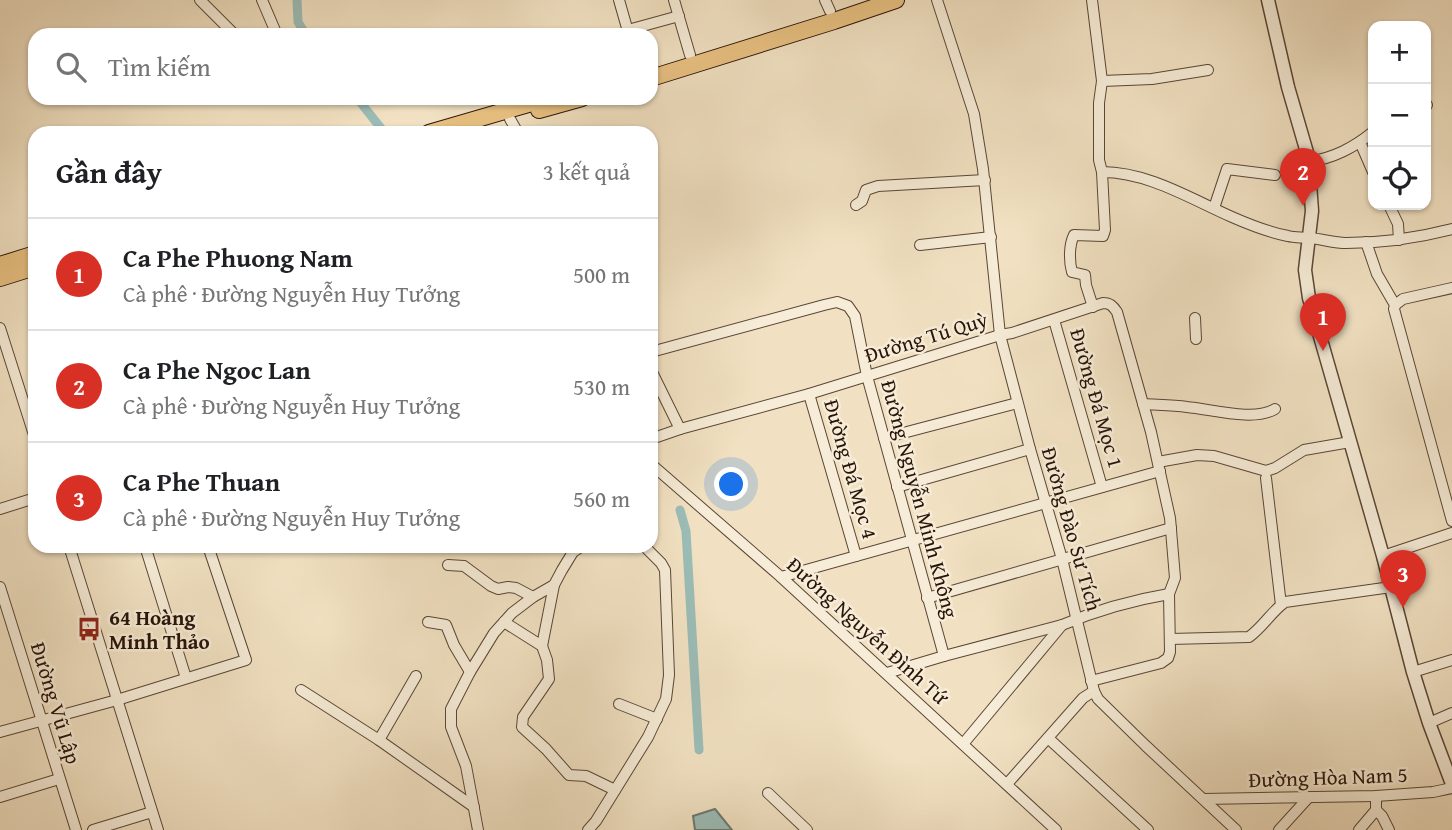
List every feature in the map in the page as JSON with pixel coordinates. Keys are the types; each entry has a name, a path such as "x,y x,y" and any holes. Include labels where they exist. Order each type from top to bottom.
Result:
{"main road":[{"path":"658,65 827,6 864,0"},
{"path":"658,76 896,0"},
{"path":"455,126 526,105"},
{"path":"514,126 565,105"},
{"path":"0,265 28,256"},
{"path":"0,278 28,269"}],"street":[{"path":"200,0 228,28"},
{"path":"262,0 274,28"},
{"path":"619,0 627,28"},
{"path":"674,0 690,55"},
{"name":"Đường Đào Sư Tích","path":"937,0 974,114 985,180 1000,335 1062,559 1093,686 1098,699 1107,709 1236,830"},
{"path":"1007,784 1093,686 1164,662 1170,656 1169,594 1175,578 1171,528 1159,466 1117,312 1108,303 1093,307 1085,275 1071,270 1070,244 1073,235 1103,236 1105,230 1099,160 1098,103 1102,81 1092,0"},
{"path":"1268,0 1288,88 1308,156 1312,211 1305,275 1309,298 1413,672 1452,786"},
{"path":"643,28 679,16"},
{"path":"1102,81 1152,79 1208,70"},
{"path":"1308,162 1336,156 1368,136"},
{"path":"1360,142 1368,160"},
{"path":"1214,208 1227,169 1275,175"},
{"path":"1102,172 1120,172 1148,181 1234,218 1288,236 1344,243 1399,240 1452,229"},
{"path":"856,205 862,201 868,188 985,180"},
{"path":"1391,210 1398,224 1399,240"},
{"path":"920,245 990,237"},
{"path":"1366,242 1377,274 1395,304 1394,309 1452,521"},
{"path":"1395,304 1403,299 1452,288"},
{"name":"Đường Nguyễn Minh Không","path":"658,350 836,302 848,306 855,316 867,376 944,656"},
{"name":"Đường Tú Quỳ","path":"658,437 1093,307"},
{"path":"1195,318 1196,339"},
{"name":"Đường Đá Mọc 1","path":"1055,320 1102,487"},
{"path":"0,328 5,357 28,419"},
{"path":"658,384 680,429"},
{"name":"Đường Đá Mọc 4","path":"808,394 856,556"},
{"path":"884,439 1017,403"},
{"path":"1143,404 1249,415 1275,409"},
{"path":"780,577 1102,487 1197,455 1214,456 1266,471 1304,450 1350,442"},
{"path":"897,487 1030,449"},
{"name":"Đường Nguyễn Đình Tứ","path":"658,470 887,673 1056,830"},
{"path":"1266,478 1281,605"},
{"path":"0,509 28,500"},
{"path":"928,598 1171,528"},
{"path":"1382,556 1452,533"},
{"path":"71,553 158,830"},
{"path":"147,553 186,678"},
{"path":"0,732 117,700 246,660 210,553"},
{"path":"572,553 554,585 542,646 549,679 523,717 522,727 569,775 586,776 615,790"},
{"path":"588,830 648,737 666,699 669,675 666,570 652,553"},
{"path":"448,565 464,566 498,589 516,588 533,597"},
{"path":"478,830 466,766 451,727 451,709 494,633 533,597 554,585"},
{"name":"Đường Vũ Lập","path":"0,587 76,830"},
{"path":"1170,639 1249,637 1285,602 1391,587"},
{"path":"887,673 1169,594"},
{"path":"428,622 446,625 470,672"},
{"path":"504,622 542,646"},
{"path":"963,744 1062,625"},
{"path":"1413,672 1452,660"},
{"path":"379,740 416,676"},
{"path":"301,690 379,740 474,807"},
{"path":"619,704 657,719"},
{"path":"1429,723 1452,713"},
{"path":"1048,738 1148,830"},
{"path":"0,797 60,779"},
{"name":"Đường Hòa Nam 5","path":"1204,799 1376,796 1433,792 1452,786"},
{"path":"768,793 807,830"},
{"path":"1359,830 1376,810 1376,796"},
{"path":"1279,830 1309,797"},
{"path":"1376,810 1389,830"},
{"path":"93,830 152,812"}],"water":[{"path":"715,809 732,830 695,830 693,816"}],"waterway":[{"path":"297,0 298,22 302,28"},
{"path":"363,105 379,126"},
{"path":"680,510 686,531 699,750"}],"place":[{"name":"Ca Phe Ngoc Lan","path":"1303,206"},
{"name":"Ca Phe Phuong Nam","path":"1323,351"},
{"name":"Ca Phe Thuan","path":"1403,608"},
{"name":"64 Hoàng Minh Thảo","path":"89,629"}]}
